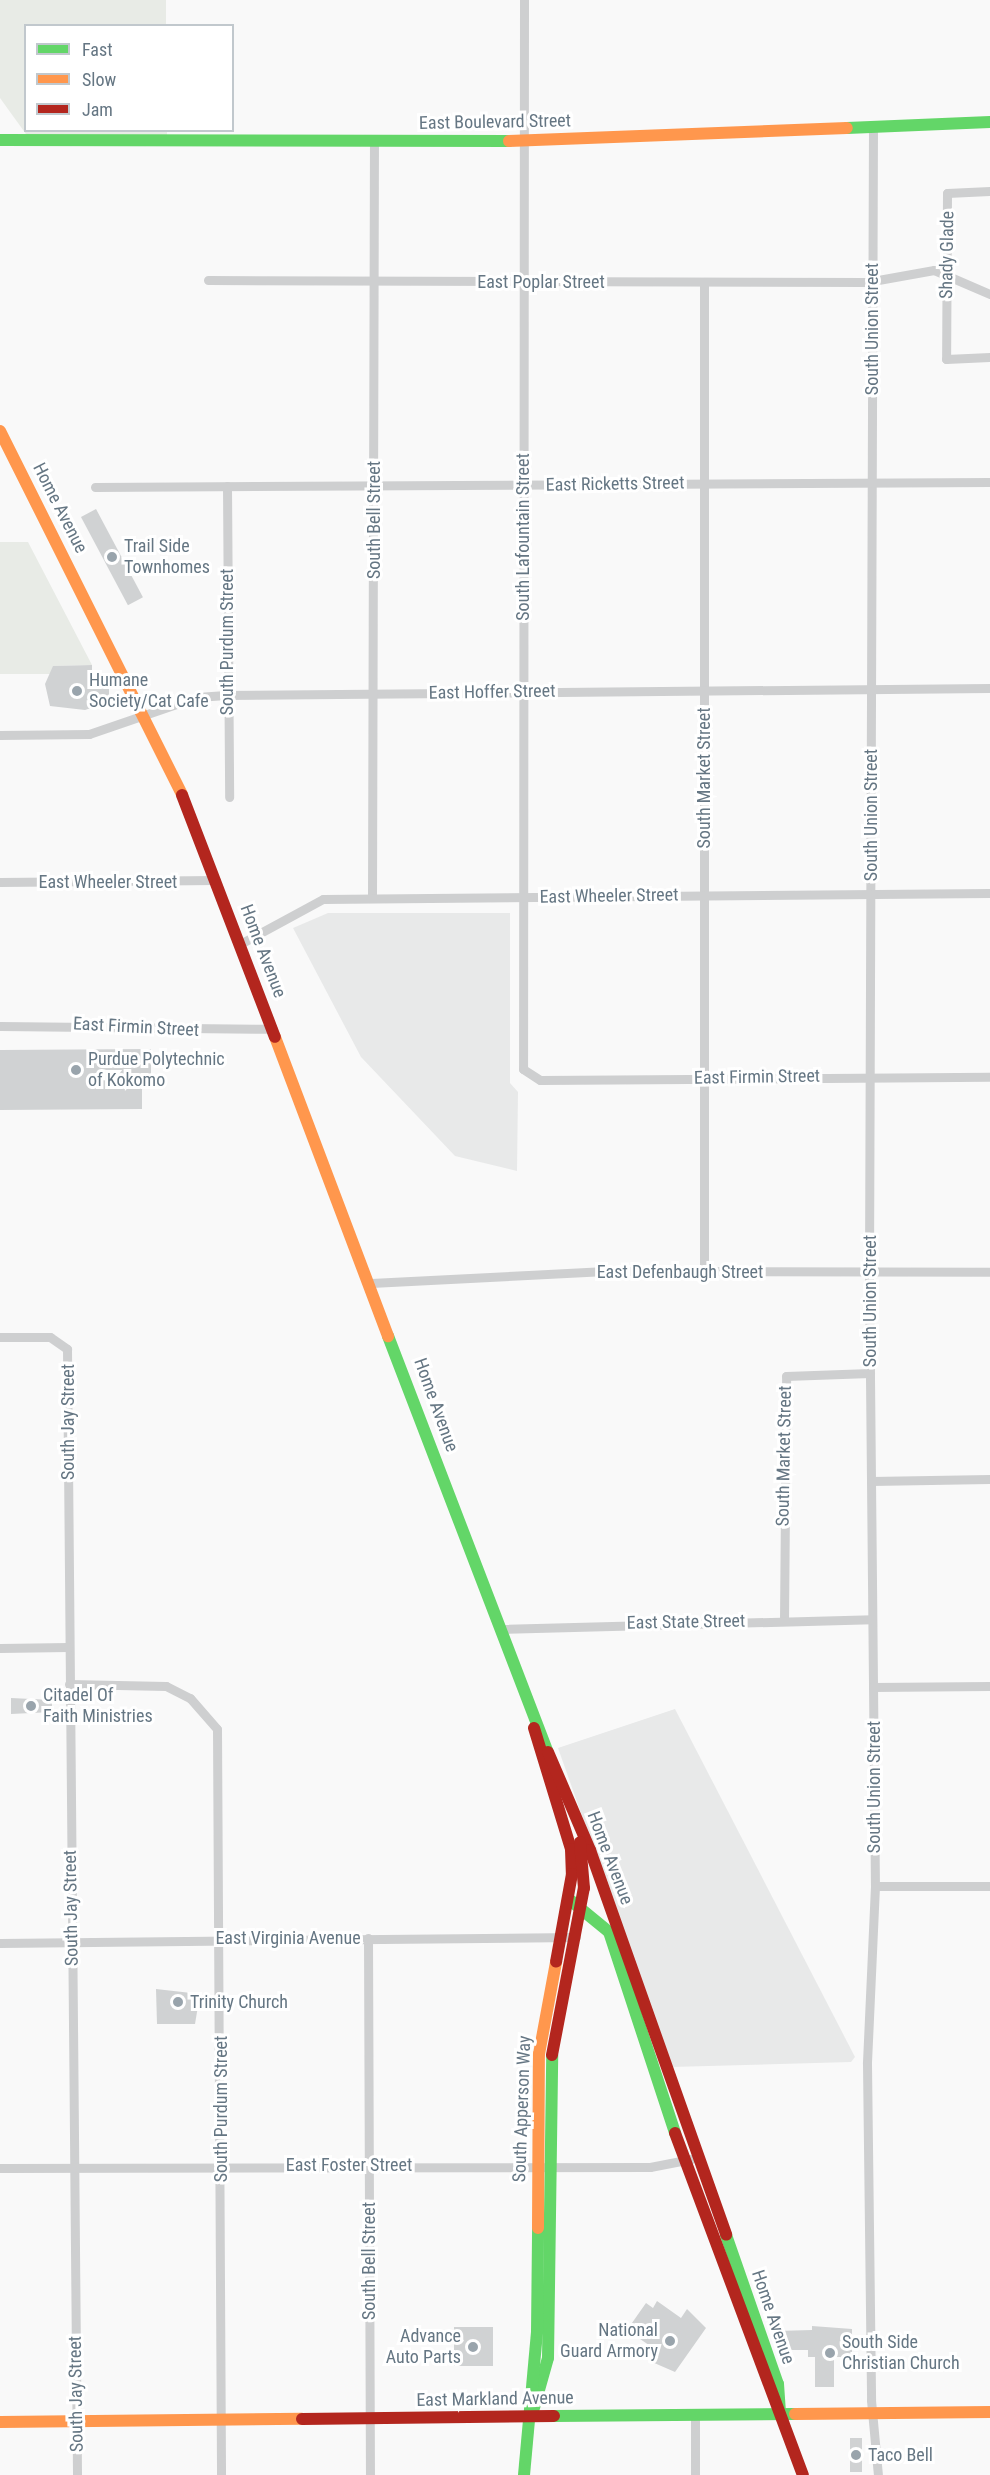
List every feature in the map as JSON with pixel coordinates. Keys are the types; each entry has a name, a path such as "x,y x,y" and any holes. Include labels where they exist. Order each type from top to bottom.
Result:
{"main road":[{"name":"East Boulevard Street","path":"0,140 523,141 990,122"},
{"name":"Home Avenue","path":"0,431 144,713 216,880 371,1283 527,1703 574,1814 691,2159"},
{"name":"South Apperson Way","path":"524,2475 531,2416 548,2358 539,2054 570,1900 571,1849 527,1703"},
{"name":"South Apperson Way","path":"543,2164 552,2054 576,1937 585,1871 574,1814"},
{"name":"Home Avenue","path":"570,1900 609,1932 691,2159 778,2384 780,2415 803,2475"},
{"name":"East Markland Avenue","path":"0,2422 990,2412"}],"street":[{"name":"South Lafountain Street","path":"524,0 523,692 526,1074"},
{"name":"South Union Street","path":"873,127 869,1274 875,1886 867,2059 874,2413 878,2475"},
{"name":"South Bell Street","path":"372,898 374,142"},
{"name":"Shady Glade","path":"990,191 947,193 946,359 990,357"},
{"name":"East Poplar Street","path":"208,280 704,283 872,278 921,270 947,276 990,294"},
{"name":"South Market Street","path":"704,283 704,690 700,895 704,1272"},
{"name":"East Ricketts Street","path":"95,487 990,482"},
{"name":"South Purdum Street","path":"227,486 226,695 230,797"},
{"name":"East Hoffer Street","path":"0,735 89,734 144,713 197,697 226,695 990,688"},
{"name":"East Wheeler Street","path":"0,882 216,880"},
{"name":"East Wheeler Street","path":"240,944 323,899 990,893"},
{"name":"East Firmin Street","path":"0,1026 273,1029"},
{"name":"East Firmin Street","path":"526,1074 540,1080 990,1077"},
{"name":"East Defenbaugh Street","path":"371,1283 704,1272 869,1274 990,1272"},
{"name":"South Jay Street","path":"0,1337 63,1342 69,1376 68,1647 77,2475"},
{"name":"South Market Street","path":"784,1621 786,1376 870,1373"},
{"path":"871,1481 990,1479"},
{"name":"East State Street","path":"500,1629 872,1619"},
{"path":"0,1648 68,1647"},
{"name":"South Purdum Street","path":"69,1684 166,1686 190,1698 212,1720 220,1745 221,2475"},
{"path":"873,1688 990,1686"},
{"path":"875,1886 990,1886"},
{"name":"East Virginia Avenue","path":"0,1943 220,1938 576,1937"},
{"name":"South Bell Street","path":"368,1938 370,2475"},
{"name":"East Foster Street","path":"0,2168 543,2164 650,2168 691,2159"},
{"path":"695,2414 695,2475"}],"shaded area":[{"path":"0,0 166,0 166,24 24,24 24,131 0,98"},
{"path":"25,132 167,132 167,142 31,141"},
{"path":"0,542 28,542 92,665 53,666 53,674 0,674"},
{"path":"328,913 510,913 510,1083 518,1092 517,1171 455,1156 361,1057 293,928"},
{"path":"675,1709 855,2057 851,2062 671,2067 558,1748"}],"building":[{"name":"Trail Side Townhomes","path":"96,509 143,597 128,605 81,517"},
{"name":"Humane Society/Cat Cafe","path":"92,665 92,682 109,682 109,699 97,699 97,706 85,710 50,706 45,684 53,666"},
{"name":"Purdue Polytechnic of Kokomo","path":"151,1049 151,1086 142,1086 142,1109 0,1110 0,1050"},
{"name":"Citadel Of Faith Ministries","path":"11,1698 52,1700 52,1712 11,1714"},
{"name":"Trinity Church","path":"156,1989 200,1994 195,2024 157,2024"},
{"name":"National Guard Armory","path":"657,2301 681,2318 687,2309 706,2328 675,2372 652,2362 659,2352 627,2330 646,2303 653,2308"},
{"name":"South Side Christian Church","path":"812,2326 852,2329 852,2357 834,2357 834,2387 815,2387 815,2357 808,2357 808,2350 776,2350 776,2331 812,2330"},
{"name":"Advance Auto Parts","path":"454,2327 493,2327 493,2366 454,2366"},
{"name":"Taco Bell","path":"850,2438 862,2438 862,2472 850,2472"}],"traffic: fast":[{"path":"847,128 990,122"},
{"path":"0,140 509,141"},
{"path":"388,1336 548,1752"},
{"path":"570,1900 609,1932 675,2133"},
{"path":"532,2415 548,2358 552,2055"},
{"path":"524,2475 537,2332 538,2228"},
{"path":"726,2235 778,2384 780,2415"},
{"path":"554,2416 795,2414"}],"traffic: slow":[{"path":"509,141 847,128"},
{"path":"0,431 182,795"},
{"path":"275,1037 388,1336"},
{"path":"538,2228 539,2054 556,1962"},
{"path":"795,2414 990,2412"},
{"path":"0,2422 302,2419"}],"traffic: jam":[{"path":"182,795 275,1037"},
{"path":"534,1728 571,1849 572,1874 556,1962"},
{"path":"548,1752 590,1850 726,2235"},
{"path":"552,2055 584,1888 580,1842"},
{"path":"675,2133 803,2475"},
{"path":"302,2419 554,2416"}],"place":[{"name":"Trail Side Townhomes","path":"112,557"},
{"name":"Humane Society/Cat Cafe","path":"77,691"},
{"name":"Purdue Polytechnic of Kokomo","path":"76,1070"},
{"name":"Citadel Of Faith Ministries","path":"31,1706"},
{"name":"Trinity Church","path":"178,2002"},
{"name":"National Guard Armory","path":"670,2341"},
{"name":"Advance Auto Parts","path":"473,2347"},
{"name":"South Side Christian Church","path":"830,2353"},
{"name":"Taco Bell","path":"856,2455"}]}
